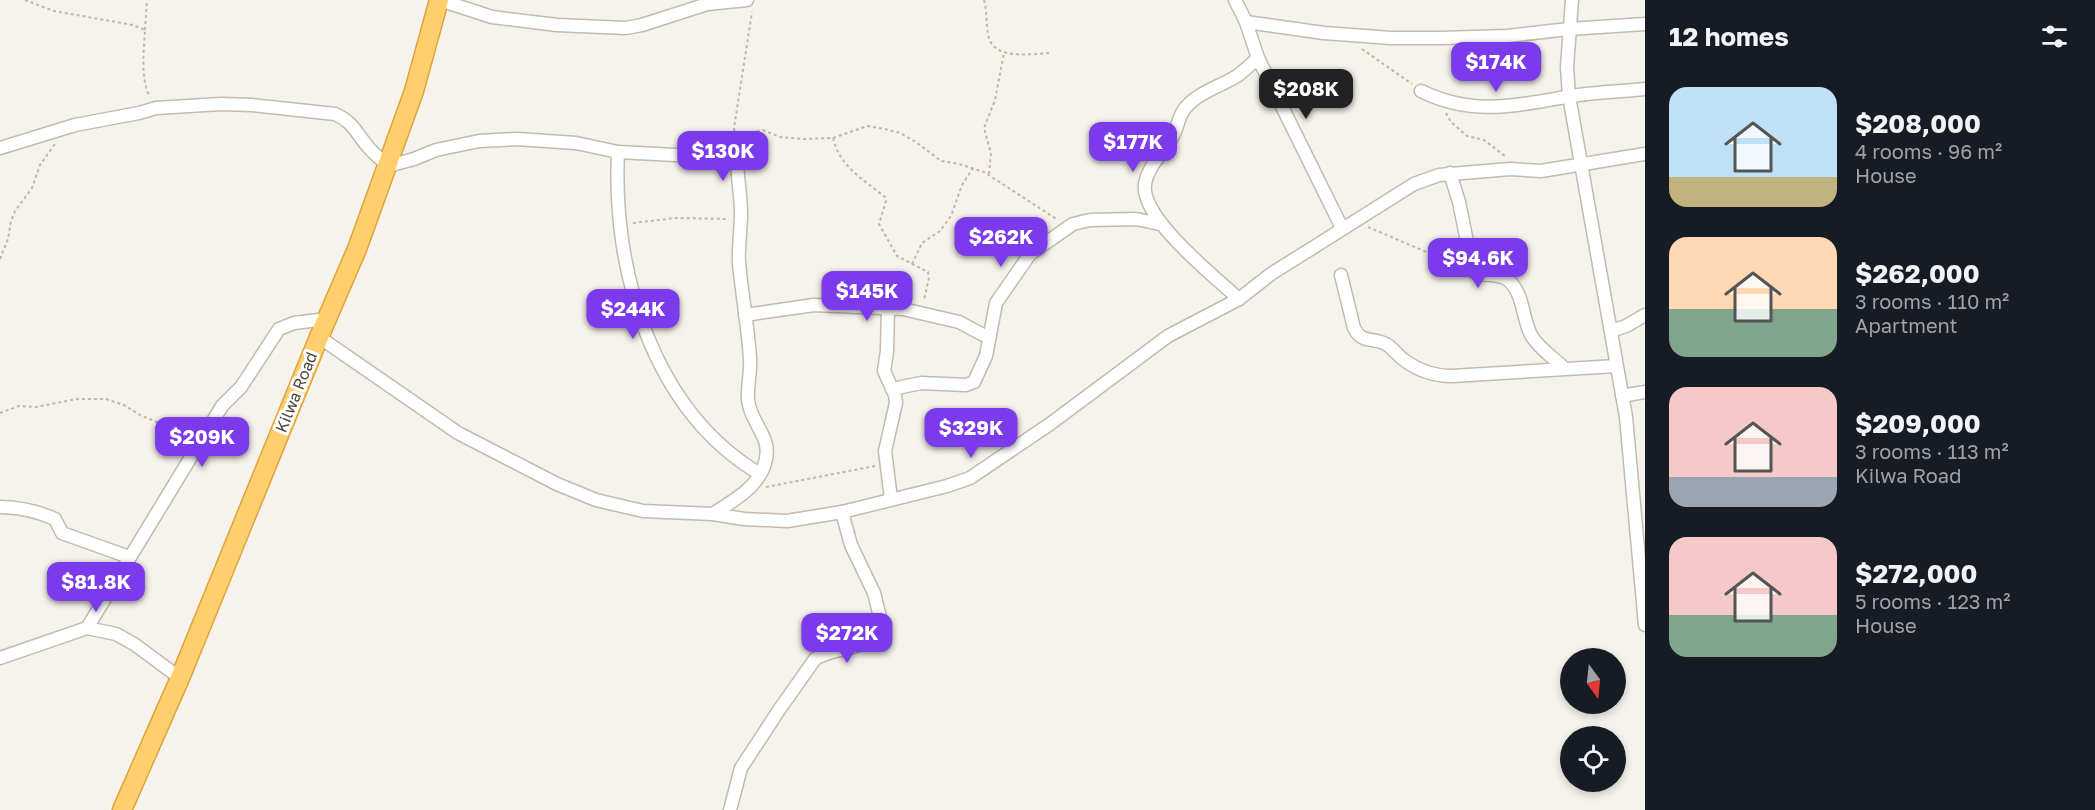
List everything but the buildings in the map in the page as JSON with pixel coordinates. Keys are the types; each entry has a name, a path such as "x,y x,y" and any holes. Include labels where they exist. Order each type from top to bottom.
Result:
{"highway":[{"name":"Kilwa Road","path":"122,810 180,678 388,166 414,91 439,0"}],"street":[{"path":"439,0 492,17 557,25 626,28 706,4 750,6"},
{"path":"1234,0 1246,22 1258,58 1342,228"},
{"path":"1572,0 1567,67 1569,96 1622,396 1645,625"},
{"path":"1246,22 1341,34 1442,38 1523,35 1569,28 1645,24"},
{"path":"1239,299 1160,224 1147,200 1144,186 1155,162 1173,136 1186,107 1200,96 1238,75 1258,58"},
{"path":"1421,91 1440,100 1468,107 1496,108 1527,105 1569,96 1645,89"},
{"path":"0,148 67,128 156,108 220,104 335,114 347,120 368,147 388,166 446,148 479,141 517,139 576,144 618,152 695,156 734,155 737,158 740,219 739,262 750,358 749,404 750,413 762,431 766,447 763,468 749,490 712,514"},
{"path":"618,152 616,190 624,254 639,313 657,359 677,395 703,428 726,452 760,474"},
{"path":"319,337 458,433 557,484 596,500 643,512 712,514 779,521 842,512 947,486 970,478 1050,424 1168,336 1239,299 1271,274 1414,184 1450,173 1483,170 1541,171 1645,154"},
{"path":"1450,173 1459,202 1473,271 1477,274 1500,276 1510,282 1520,300 1531,336 1564,368"},
{"path":"892,389 921,384 971,384 974,382 986,356 995,319 996,303 1030,254 1069,227 1090,220 1136,219 1160,224"},
{"path":"1341,275 1354,328 1361,339 1374,340 1387,345 1403,360 1426,373 1452,376 1616,366"},
{"path":"745,315 814,305 888,308 959,322 989,338"},
{"path":"888,308 884,371 896,403 885,451 891,500"},
{"path":"1611,330 1626,326 1645,315"},
{"path":"87,627 222,406 241,387 279,329 294,323 327,319"},
{"path":"1622,396 1645,392"},
{"path":"0,507 16,507 38,512 55,519 62,533 129,557"},
{"path":"730,810 741,768 815,659 823,654 860,645 880,630 881,621 874,593 851,545 842,512"},
{"path":"0,658 87,627 116,634 134,644 180,678"}],"path":[{"path":"24,0 54,11 134,25 144,30"},
{"path":"147,0 144,67 146,90 156,108"},
{"path":"984,0 988,36 995,49 1004,53 1051,53"},
{"path":"750,6 736,118 737,146 742,137 763,130 780,137 803,140 833,138 867,126 885,129 900,133 941,160 973,168 989,175 1069,227"},
{"path":"1341,34 1421,91"},
{"path":"989,175 991,153 984,128 995,100 1004,53"},
{"path":"1440,100 1451,122 1467,136 1484,141 1523,170"},
{"path":"0,259 15,211 32,188 45,156 67,128"},
{"path":"833,138 835,148 851,170 885,197 886,201 879,224 897,256 928,272 929,278 922,313"},
{"path":"912,264 922,243 940,231 951,216 962,185 973,168"},
{"path":"620,224 676,218 740,219"},
{"path":"1353,221 1473,271"},
{"path":"0,413 19,406 36,407 77,399 106,399 201,441"},
{"path":"749,490 887,464"}]}
